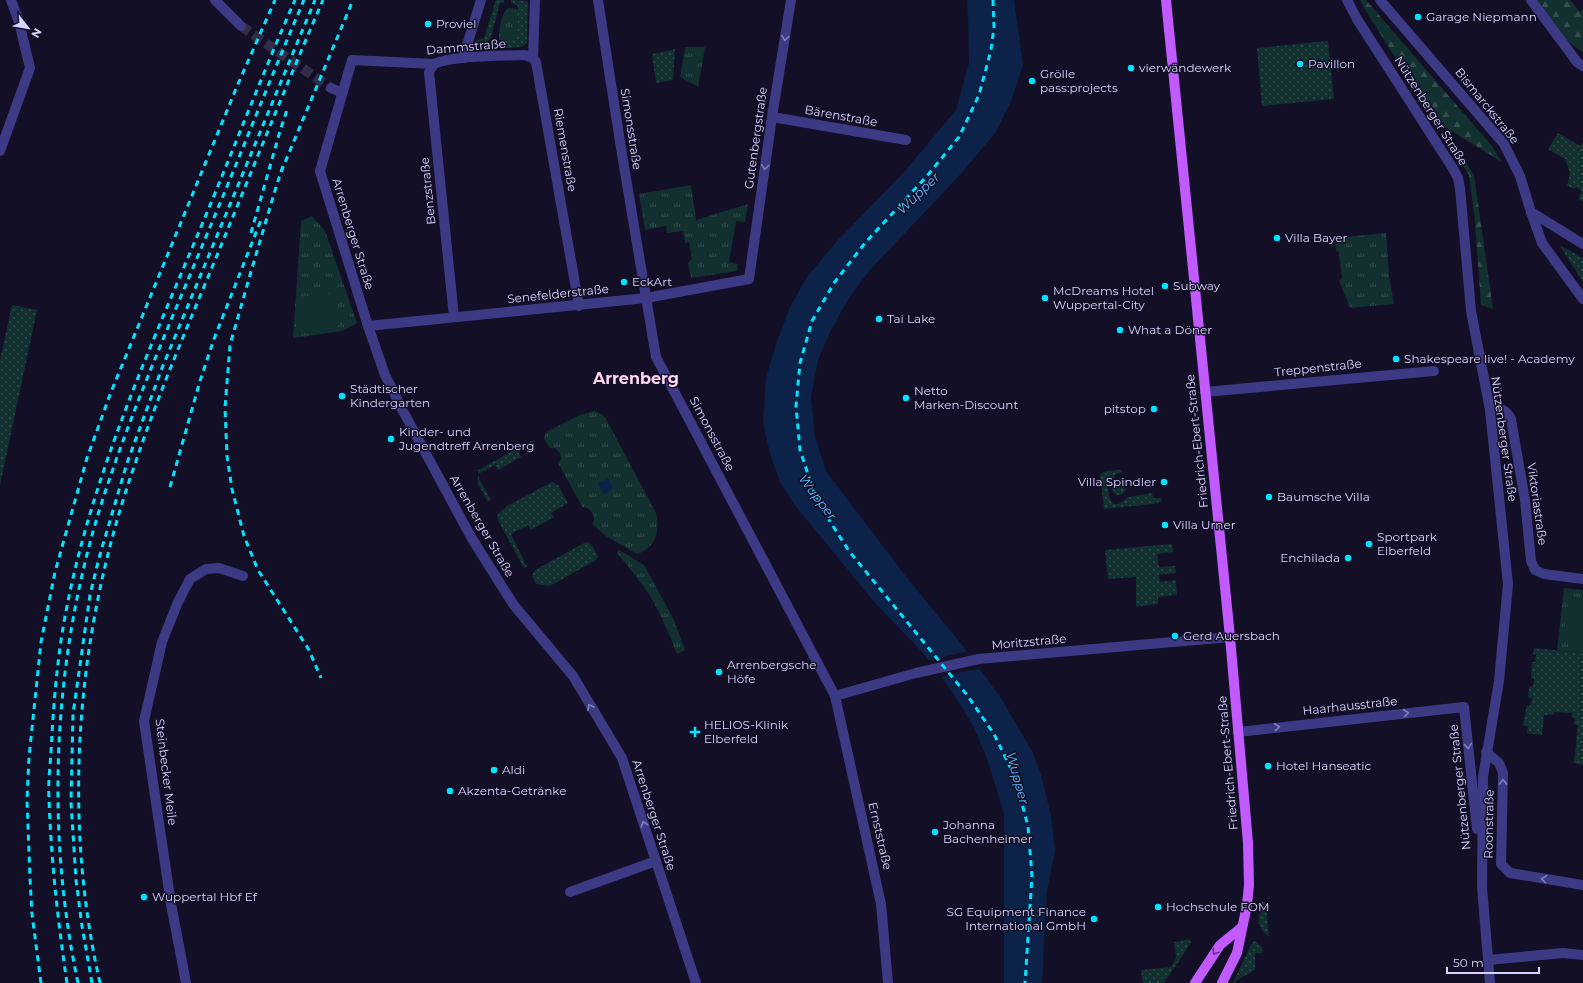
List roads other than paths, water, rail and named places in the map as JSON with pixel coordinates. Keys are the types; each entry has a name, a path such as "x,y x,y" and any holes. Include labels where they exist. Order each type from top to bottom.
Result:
{"main road":[{"name":"Friedrich-Ebert-Straße","path":"1166,0 1230,637 1248,843 1249,885 1247,906 1237,953 1222,983"},
{"path":"1195,983 1220,945 1242,927"}],"street":[{"path":"0,151 30,68 12,0"},
{"path":"216,0 241,26"},
{"path":"463,58 481,0"},
{"name":"Riemenstraße","path":"535,0 533,58 536,62 579,306"},
{"name":"Simonsstraße","path":"598,0 656,357 835,696"},
{"name":"Gutenbergstraße","path":"749,279 772,117 791,0"},
{"name":"Nützenberger Straße","path":"1347,0 1357,19 1458,178 1460,188 1471,311 1490,410 1508,584 1499,681 1483,777 1483,905 1490,983"},
{"name":"Bismarckstraße","path":"1380,0 1504,144 1520,176 1532,212"},
{"path":"1531,0 1577,62 1583,66"},
{"name":"Dammstraße","path":"352,60 434,64 440,61 463,58 525,55 533,58"},
{"name":"Arrenberger Straße","path":"352,60 320,171 368,326 385,375 471,537 513,604 573,676 622,758 696,983"},
{"name":"Benzstraße","path":"434,64 429,72 454,317"},
{"path":"331,88 342,93"},
{"name":"Bärenstraße","path":"772,117 906,140"},
{"path":"1532,212 1583,244"},
{"path":"1532,212 1542,243 1583,298"},
{"name":"Senefelderstraße","path":"368,326 579,306 646,298 749,279"},
{"name":"Treppenstraße","path":"1205,392 1434,370"},
{"name":"Viktoriastraße","path":"1490,410 1502,409 1507,412 1511,419 1525,500 1531,561 1535,570 1544,574 1583,579"},
{"name":"Steinbecker Meile","path":"186,983 171,904 144,721 162,642 178,602 190,579 206,569 219,568 243,576"},
{"name":"Moritzstraße","path":"835,696 916,673 979,659 1230,637"},
{"name":"Ernststraße","path":"835,696 882,904 888,983"},
{"name":"Nützenberger Straße","path":"1464,707 1482,864"},
{"name":"Haarhausstraße","path":"1238,732 1464,707"},
{"name":"Roonstraße","path":"1486,752 1499,763 1503,773 1501,864 1510,874 1583,885"},
{"path":"570,892 656,861"},
{"path":"1488,960 1563,953 1583,955"}],"water":[{"name":"Wupper","path":"967,0 1014,0 1023,65 1012,99 996,132 958,177 870,270 849,298 830,332 818,360 811,397 815,437 826,471 904,574 962,645 1001,698 1032,751 1041,774 1051,815 1055,851 1047,891 1042,983 1004,983 1004,813 987,759 974,728 955,696 924,654 876,604 797,508 781,484 770,454 763,422 766,378 777,341 790,307 807,277 837,241 905,171 956,110 969,63"},
{"path":"608,478 613,489 604,494 598,484"}],"tunnel":[{"path":"241,26 331,88"}],"railway":[{"path":"41,983 32,914 27,800 29,757 41,642 55,572 87,458 111,392 238,84 275,0"},
{"path":"67,983 53,868 49,787 58,663 72,582 85,530 118,430 157,332 295,0"},
{"path":"78,983 68,924 61,865 58,805 59,744 64,684 72,625 84,566 111,474 136,406 304,0"},
{"path":"92,983 76,880 71,802 73,714 90,595 99,558 127,463 162,368 315,0"},
{"path":"100,983 88,918 81,853 79,787 81,721 88,656 100,591 115,527 154,410 323,0"},
{"path":"281,172 353,0"},
{"path":"993,0 994,27 991,50 979,95 959,137 927,176 865,243 834,283 812,321 800,363 796,406 800,450 815,496 849,551 967,695 994,734 1015,777 1028,826 1032,876 1025,983"},
{"path":"251,233 288,107"},
{"path":"283,166 230,345 225,408 227,456 232,489 244,536 258,570 309,650 321,678"},
{"path":"170,487 200,381 214,339 261,220"}],"place":[{"name":"Garage Niepmann","path":"1418,17"},
{"name":"Proviel","path":"428,24"},
{"name":"Pavillon","path":"1300,64"},
{"name":"vierwändewerk","path":"1131,68"},
{"name":"Grölle pass:projects","path":"1032,81"},
{"name":"Villa Bayer","path":"1277,238"},
{"name":"EckArt","path":"624,282"},
{"name":"Subway","path":"1165,286"},
{"name":"McDreams Hotel Wuppertal-City","path":"1045,298"},
{"name":"Tai Lake","path":"879,319"},
{"name":"What a Döner","path":"1120,330"},
{"name":"Shakespeare live! - Academy","path":"1396,359"},
{"name":"Städtischer Kindergarten","path":"342,396"},
{"name":"Netto Marken-Discount","path":"906,398"},
{"name":"pitstop","path":"1154,409"},
{"name":"Kinder- und Jugendtreff Arrenberg","path":"391,439"},
{"name":"Villa Spindler","path":"1164,482"},
{"name":"Baumsche Villa","path":"1269,497"},
{"name":"Villa Urner","path":"1165,525"},
{"name":"Sportpark Elberfeld","path":"1369,544"},
{"name":"Enchilada","path":"1348,558"},
{"name":"Gerd Auersbach","path":"1175,636"},
{"name":"Arrenbergsche Höfe","path":"719,672"},
{"name":"HELIOS-Klinik Elberfeld","path":"695,732"},
{"name":"Hotel Hanseatic","path":"1268,766"},
{"name":"Aldi","path":"494,770"},
{"name":"Akzenta-Getränke","path":"450,791"},
{"name":"Johanna Bachenheimer","path":"935,832"},
{"name":"Wuppertal Hbf Ef","path":"144,897"},
{"name":"Hochschule FOM","path":"1158,907"},
{"name":"SG Equipment Finance International GmbH","path":"1094,919"}],"district":[{"name":"Arrenberg","path":"636,378"}]}
